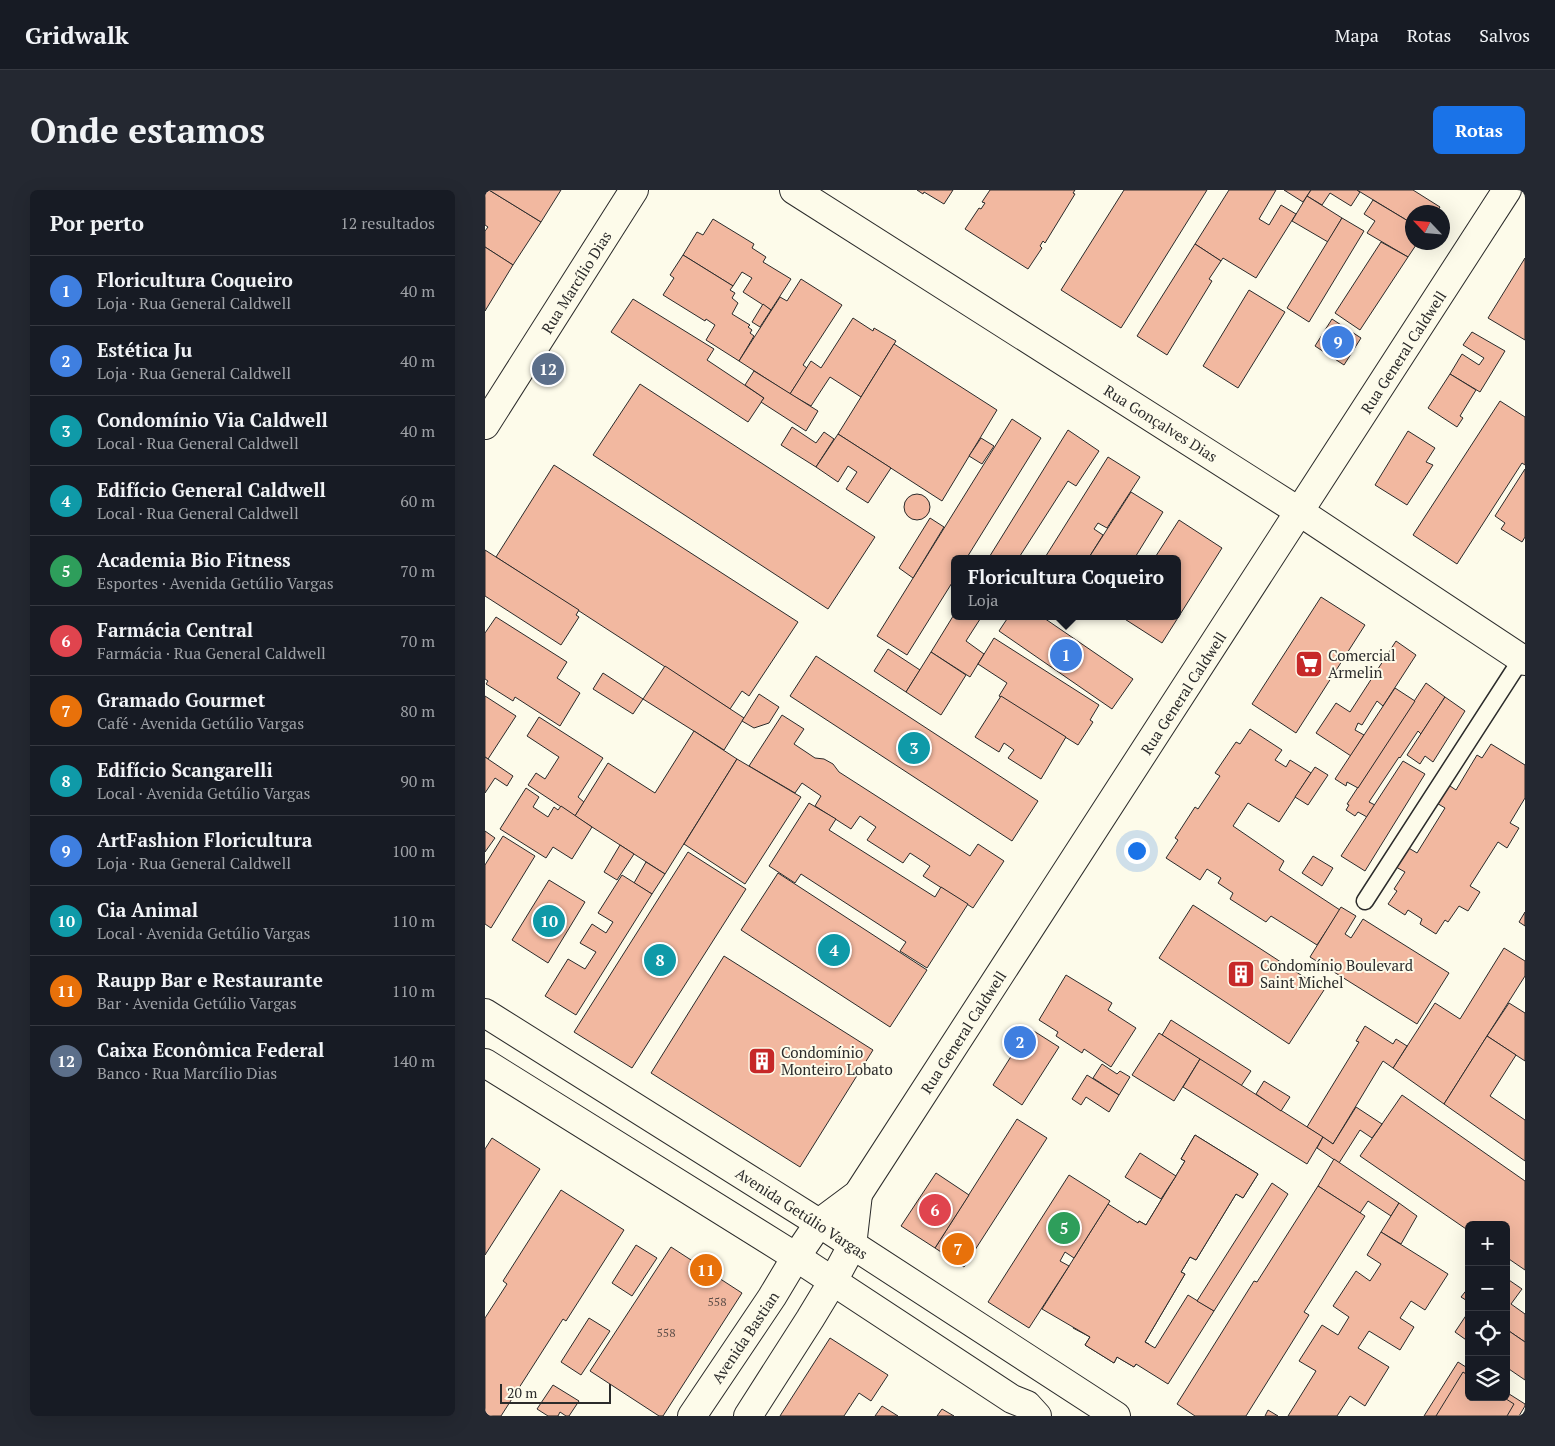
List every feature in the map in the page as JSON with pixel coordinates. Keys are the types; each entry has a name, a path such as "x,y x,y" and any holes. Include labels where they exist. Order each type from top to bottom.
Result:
{"street":[{"name":"Rua Marcílio Dias","path":"485,425 634,190"},
{"name":"Rua Gonçalves Dias","path":"794,190 1300,512 1523,660"},
{"name":"Rua General Caldwell","path":"796,1258 819,1223 858,1194 1507,190"},
{"name":"Avenida Getúlio Vargas","path":"485,1013 819,1223 1116,1416"},
{"path":"485,1063 833,1281 1012,1399 1027,1405 1037,1416"},
{"name":"Rua General Caldwell","path":"833,1281 852,1246 858,1194"},
{"name":"Avenida Bastian","path":"692,1416 796,1258"},
{"path":"748,1416 811,1319 833,1281"}],"lane":[{"path":"1365,901 1523,660"}],"building":[{"path":"485,190 489,190 541,222 513,265 485,247 485,231 488,227 485,225"},
{"path":"489,190 561,190 541,222"},
{"path":"917,190 953,190 944,204"},
{"path":"990,190 1075,190 1073,193 1075,194 1045,243 1043,241 1040,246 1042,248 1028,269 965,229 979,208 981,209 985,203 982,202"},
{"path":"1124,190 1207,190 1121,328 1061,290"},
{"path":"1229,190 1276,190 1259,219 1269,225 1281,205 1296,214 1256,278 1223,258 1221,261 1195,244"},
{"path":"1284,190 1311,190 1303,202"},
{"path":"1311,190 1357,190 1360,192 1351,206 1330,193 1322,205 1307,196"},
{"path":"1357,190 1413,190 1437,205 1405,205 1405,219"},
{"path":"1307,196 1342,218 1328,242 1292,221"},
{"path":"1373,200 1405,219 1405,250 1413,250 1408,257 1367,233 1375,221 1364,214"},
{"path":"1342,218 1364,231 1309,322 1287,308"},
{"path":"713,219 754,244 752,248 766,257 763,262 791,279 771,310 743,292 752,278 742,272 733,286 683,255 697,232 703,235"},
{"path":"1381,242 1408,257 1360,330 1335,313"},
{"path":"1195,244 1221,261 1209,279 1212,281 1167,355 1137,336"},
{"path":"485,247 513,265 485,311"},
{"path":"683,255 733,286 730,290 735,293 732,298 738,303 732,314 750,325 748,327 752,330 750,333 754,336 739,361 706,340 715,325 706,319 705,321 663,295 674,278 670,275"},
{"path":"1525,258 1525,340 1488,318"},
{"path":"801,279 842,305 803,365 807,368 790,394 739,361 780,297 787,301"},
{"path":"1249,290 1285,312 1238,388 1203,366"},
{"path":"633,299 714,349 707,360 764,398 748,422 611,332"},
{"path":"763,304 771,310 760,327 752,322"},
{"path":"853,318 873,331 874,328 896,341 861,397 830,377 811,406 790,394 811,361 821,368"},
{"path":"1332,319 1361,338 1344,365 1315,346"},
{"path":"1472,332 1505,351 1480,392 1450,374 1462,354 1479,365 1484,358 1463,345"},
{"path":"894,344 997,410 942,501 838,434"},
{"path":"754,371 818,411 806,431 761,402 764,398 745,385"},
{"path":"1450,374 1476,390 1460,416 1463,418 1457,427 1428,408"},
{"path":"640,384 875,537 828,609 593,455"},
{"path":"1500,401 1525,417 1525,465 1522,463 1457,564 1413,535"},
{"path":"1012,419 1041,438 968,555 951,555 951,584 907,655 877,636"},
{"path":"792,427 816,443 824,432 834,439 816,467 781,445"},
{"path":"1068,430 1099,451 1076,486 1068,481 1021,555 990,555"},
{"path":"1408,431 1435,448 1426,462 1433,465 1407,505 1375,485"},
{"path":"838,434 891,468 868,503 846,489 857,472 848,466 838,482 816,467"},
{"path":"981,438 994,446 982,464 969,456"},
{"path":"1108,457 1140,477 1107,528 1098,523 1094,529 1103,535 1090,555 1047,555"},
{"path":"554,465 798,622 749,696 742,691 730,709 496,557"},
{"path":"1525,469 1525,537 1522,542 1501,529 1505,523 1495,516"},
{"path":"1131,492 1163,512 1136,555 1091,555"},
{"path":"917,494 926,498 930,507 926,516 917,520 908,516 904,507 908,498"},
{"path":"930,518 944,527 913,578 899,568"},
{"path":"1179,520 1222,548 1181,613 1181,555 1157,555"},
{"path":"485,550 579,610 576,615 579,617 561,645 485,596"},
{"name":"Comercial Armelin","path":"1321,597 1365,625 1296,733 1252,704"},
{"path":"496,617 567,662 557,678 580,693 560,726 515,697 513,701 486,684 488,681 485,679 485,633"},
{"path":"951,620 979,620 966,641 984,654 970,677 931,652"},
{"path":"1006,620 1047,620 1133,679 1112,709 999,631"},
{"path":"1126,620 1177,620 1162,643"},
{"path":"994,638 1099,705 1090,720 1093,722 1078,745 999,696 1007,683 978,664"},
{"path":"1396,641 1416,655 1383,706 1377,701 1362,725 1358,723 1355,730 1364,735 1351,756 1316,733 1336,703 1350,712"},
{"path":"888,649 920,670 906,692 874,671"},
{"path":"931,652 966,675 941,715 906,692"},
{"path":"816,656 1038,801 1012,841 790,696"},
{"path":"665,666 744,718 724,750 643,699"},
{"path":"603,673 643,699 633,714 593,689"},
{"path":"1426,683 1445,697 1421,734 1418,731 1369,802 1375,805 1367,817 1358,812 1355,816 1346,810 1349,805 1347,804"},
{"path":"1395,688 1415,701 1358,788 1347,782 1346,786 1335,779"},
{"path":"759,694 779,707 769,723 754,728 742,721"},
{"path":"485,696 516,716 488,759 485,757"},
{"path":"1001,696 1066,737 1041,779 1008,758 1014,750 1004,743 999,752 975,737"},
{"path":"1445,697 1465,711 1433,762 1425,756 1420,764 1407,755"},
{"path":"782,715 804,729 794,744 815,758 824,759 833,764 839,772 970,856 978,844 1004,861 973,908 923,876 930,866 910,853 903,863 867,840 876,827 860,816 851,829 815,806 821,796 802,783 795,793 749,766"},
{"path":"539,717 603,758 578,797 584,802 575,816 528,785 536,773 545,779 559,757 527,736"},
{"path":"1250,729 1282,750 1275,760 1286,767 1290,760 1311,773 1279,822 1248,803 1233,826 1284,861 1279,870 1340,910 1317,945 1271,916 1266,922 1230,899 1233,893 1218,883 1221,878 1207,869 1200,880 1166,858 1178,840 1175,838 1195,807 1198,809 1220,776 1215,773 1236,742 1240,744"},
{"path":"694,731 737,759 665,874 575,816 608,763 655,793"},
{"path":"1491,744 1525,765 1525,798 1510,823 1519,828 1507,848 1498,842 1470,886 1480,892 1468,911 1459,906 1448,922 1445,920 1436,934 1420,924 1422,919 1408,910 1405,915 1388,904 1397,891 1394,889 1405,872 1396,867 1407,847 1417,853 1445,808 1435,802 1447,784 1456,790 1477,755 1482,758"},
{"path":"485,757 513,776 507,786 495,778 485,793"},
{"path":"737,759 801,797 745,884 684,844"},
{"path":"1403,761 1425,774 1365,871 1341,856"},
{"path":"1315,767 1328,775 1308,805 1295,797"},
{"path":"526,788 539,797 533,807 548,817 554,807 558,810 561,806 592,827 572,859 553,847 546,858 500,829"},
{"path":"809,803 836,819 829,830 935,897 941,887 968,904 927,968 900,951 906,942 801,874 795,883 769,866"},
{"path":"485,831 495,838 485,852"},
{"path":"503,836 535,856 491,928 485,924 485,865"},
{"path":"620,845 634,854 617,880 604,872"},
{"path":"688,852 746,889 632,1068 574,1032"},
{"path":"1313,856 1333,868 1322,886 1302,873"},
{"path":"646,862 665,874 652,894 634,883"},
{"path":"778,873 927,970 890,1027 741,930"},
{"path":"622,875 652,894 576,1015 545,996 568,959 585,969 596,952 580,943 592,924 606,933 613,922 598,913"},
{"path":"549,880 585,902 548,963 512,940"},
{"name":"Condomínio Boulevard Saint Michel","path":"1193,905 1324,990 1289,1044 1159,958"},
{"path":"1341,907 1356,916 1345,934 1351,938 1363,919 1449,973 1417,1024 1310,957"},
{"path":"1525,912 1525,926 1519,922"},
{"path":"1504,948 1525,961 1525,976 1444,1104 1393,1068 1435,1003 1460,1019"},
{"name":"Condomínio Monteiro Lobato","path":"724,956 873,1050 800,1167 651,1073"},
{"path":"1066,975 1112,1003 1108,1010 1136,1028 1111,1067 1084,1049 1082,1053 1056,1036 1058,1032 1039,1020"},
{"path":"1509,1003 1525,1013 1525,1061 1487,1036"},
{"path":"1171,1020 1251,1071 1241,1086 1162,1035"},
{"path":"1365,1026 1393,1044 1396,1039 1407,1046 1393,1068 1383,1061 1333,1144 1307,1127 1359,1042 1356,1041"},
{"path":"1029,1028 1059,1047 1022,1105 993,1085"},
{"path":"1159,1033 1200,1059 1174,1101 1132,1075"},
{"path":"1487,1036 1516,1055 1490,1096 1525,1120 1525,1161 1444,1104"},
{"path":"1200,1059 1323,1137 1307,1164 1183,1087"},
{"path":"1102,1064 1117,1074 1120,1071 1130,1077 1119,1095 1093,1078"},
{"path":"1087,1075 1119,1095 1109,1112 1086,1097 1081,1105 1072,1099"},
{"path":"1264,1081 1290,1097 1281,1111 1256,1094"},
{"path":"1402,1095 1525,1181 1525,1270 1510,1260 1510,1221 1465,1221 1465,1228 1360,1156"},
{"path":"1356,1107 1382,1124 1372,1138 1360,1130 1339,1163 1317,1148 1323,1137 1333,1144"},
{"path":"1017,1119 1047,1138 964,1267 935,1248"},
{"path":"1195,1135 1258,1174 1243,1198 1236,1194 1196,1260 1190,1257 1181,1272 1185,1274 1145,1342 1149,1344 1134,1367 1117,1357 1114,1363 1085,1345 1090,1337 1073,1328 1087,1305 1093,1309 1133,1243 1128,1240 1139,1221 1146,1225 1185,1161 1181,1159"},
{"path":"1195,1135 1258,1174 1243,1198 1236,1194 1196,1260 1190,1257 1181,1272 1185,1274 1145,1342 1155,1348 1188,1295 1214,1311 1168,1384 1136,1364 1134,1367 1117,1357 1114,1363 1085,1345 1090,1337 1042,1309 1108,1204 1138,1223 1139,1221 1146,1225 1185,1161 1181,1159"},
{"path":"492,1138 540,1169 485,1255 485,1149"},
{"path":"1140,1153 1176,1176 1161,1199 1125,1177"},
{"path":"1334,1159 1399,1203 1391,1216 1368,1201 1360,1213 1318,1186"},
{"path":"936,1173 969,1195 935,1248 901,1226"},
{"path":"1069,1175 1110,1201 1074,1258 1065,1252 1060,1261 1069,1266 1029,1328 988,1302"},
{"path":"1272,1183 1288,1194 1214,1311 1197,1301"},
{"path":"1318,1186 1365,1216 1304,1312 1309,1315 1246,1416 1195,1416 1177,1404 1254,1281 1257,1282"},
{"path":"561,1190 624,1230 566,1321 563,1319 501,1416 485,1416 485,1318 507,1284 503,1281"},
{"path":"1399,1203 1417,1216 1401,1244 1381,1232"},
{"path":"1381,1232 1448,1274 1425,1310 1411,1301 1400,1318 1414,1327 1400,1350 1369,1331 1358,1348 1389,1367 1365,1406 1350,1396 1337,1416 1288,1416 1316,1371 1299,1361 1322,1325 1338,1335 1349,1317 1333,1306 1356,1271 1370,1281 1381,1264 1367,1255"},
{"path":"636,1245 657,1258 632,1296 612,1283"},
{"path":"671,1247 742,1293 663,1416 659,1416 590,1371"},
{"path":"1510,1281 1522,1289 1511,1304 1525,1314 1525,1342 1510,1332"},
{"path":"1465,1317 1465,1339 1455,1332"},
{"path":"589,1318 610,1331 581,1375 561,1362"},
{"path":"1510,1332 1525,1342 1525,1380 1510,1370"},
{"path":"830,1338 888,1375 871,1401 859,1393 844,1416 780,1416"},
{"path":"1458,1362 1465,1366 1465,1401 1510,1401 1510,1395 1525,1404 1519,1416 1424,1416"},
{"path":"1463,1372 1465,1373 1465,1401 1509,1401 1514,1404 1507,1416 1436,1416"},
{"path":"553,1385 579,1401 569,1416 560,1412 558,1416 548,1416 537,1409"},
{"path":"882,1406 898,1416 875,1416"},
{"path":"942,1409 954,1416 937,1416"},
{"path":"1268,1410 1278,1416 1265,1416"}],"place":[{"name":"ArtFashion Floricultura","path":"1338,342"},
{"name":"Caixa Econômica Federal","path":"548,369"},
{"name":"Floricultura Coqueiro","path":"1066,655"},
{"name":"Comercial Armelin","path":"1309,664"},
{"name":"Condomínio Via Caldwell","path":"914,748"},
{"name":"Cia Animal","path":"549,921"},
{"name":"Edifício General Caldwell","path":"834,950"},
{"name":"Edifício Scangarelli","path":"660,960"},
{"name":"Condomínio Boulevard Saint Michel","path":"1241,974"},
{"name":"Estética Ju","path":"1020,1042"},
{"name":"Condomínio Monteiro Lobato","path":"762,1061"},
{"name":"Farmácia Central","path":"935,1210"},
{"name":"Academia Bio Fitness","path":"1064,1228"},
{"name":"Gramado Gourmet","path":"958,1249"},
{"name":"Raupp Bar e Restaurante","path":"706,1270"}]}
